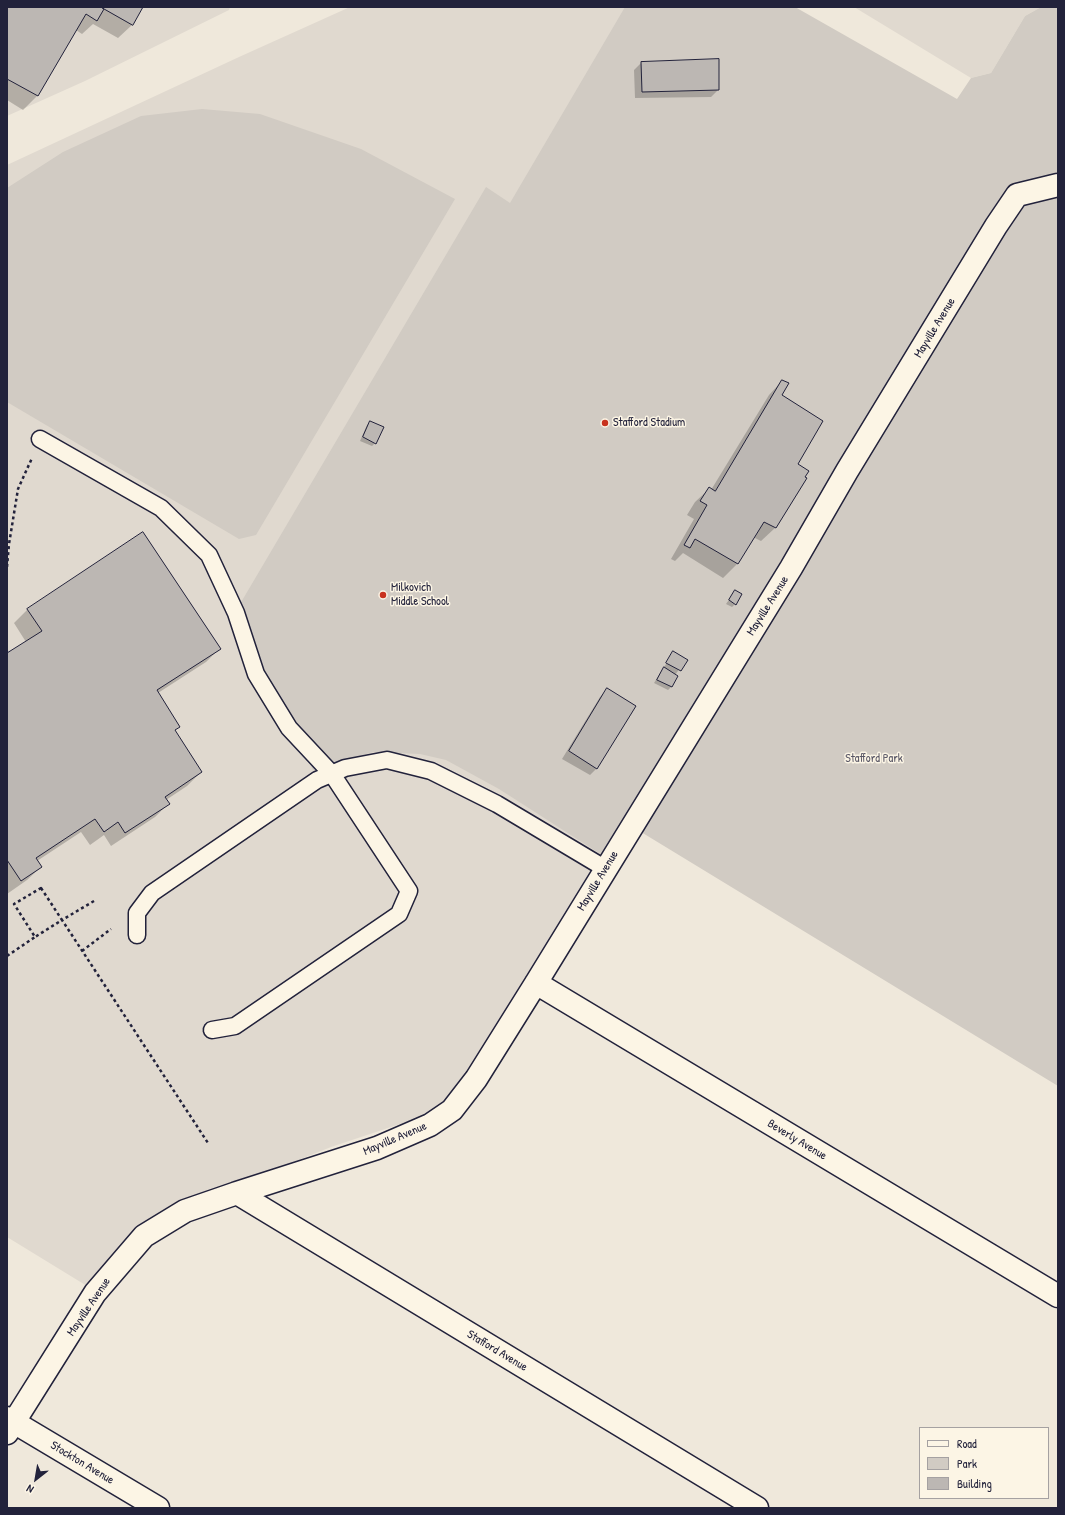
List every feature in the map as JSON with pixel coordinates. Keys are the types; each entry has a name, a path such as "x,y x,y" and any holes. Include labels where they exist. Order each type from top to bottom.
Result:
{"street":[{"name":"Mayville Avenue","path":"9,1424 95,1293 144,1236 185,1211 377,1148 430,1125 452,1110 476,1079 536,983 791,568 847,471 996,226 1017,196 1058,185"},
{"name":"Beverly Avenue","path":"536,983 1058,1296"},
{"name":"Stafford Avenue","path":"237,1193 757,1508"},
{"name":"Stockton Avenue","path":"9,1424 158,1508"}],"lane":[{"path":"40,439 161,508 209,555 236,613 256,674 289,728 332,774 409,891 399,914 235,1026 212,1030"},
{"path":"137,935 137,913 152,893 318,780 345,768 386,760 431,771 497,804 606,869"}],"path":[{"path":"7,567 9,544 18,489 40,439"},
{"path":"35,937 14,904 41,888 208,1143"},
{"path":"7,956 94,901"},
{"path":"82,951 111,929"}],"shaded area":[{"path":"7,7 230,7 229,10 85,81 7,116"},
{"name":"Milkovich Middle School","path":"350,7 795,7 623,820 471,1072 451,1096 418,1118 331,1147 283,1166 209,1189 160,1217 87,1286 7,1237 7,165"},
{"path":"854,7 1041,7 1025,16 991,73 971,78"}],"green space":[{"name":"Stafford Stadium","path":"625,7 795,7 957,99 971,78 991,73 1025,16 1041,7 1058,7 1058,1086 623,821 602,855 499,789 446,760 420,754 373,752 313,770 303,749 269,693 240,604 486,187 510,203"},
{"path":"202,109 260,114 361,149 455,199 256,535 239,539 7,402 7,188 63,152 141,116"}],"building":[{"path":"7,7 101,7 104,9 97,21 86,14 38,96 7,79"},
{"path":"101,7 143,7 133,25"},
{"path":"719,59 719,90 642,92 641,62"},
{"path":"782,380 789,383 782,395 823,421 798,464 809,471 805,477 807,478 776,528 764,522 738,564 695,539 690,548 684,545 707,505 700,501 709,487 715,491"},
{"path":"370,421 384,427 376,444 363,437"},
{"path":"143,532 221,649 157,690 180,727 175,730 202,772 165,797 170,804 125,833 118,822 104,832 95,819 36,858 42,867 21,881 7,860 7,653 42,631 27,609"},
{"path":"735,590 742,594 736,605 729,600"},
{"path":"673,651 688,660 681,671 666,663"},
{"path":"664,667 678,676 672,687 657,680"},
{"path":"607,688 636,706 597,769 569,751"}],"place":[{"name":"Stafford Stadium","path":"605,423"},
{"name":"Milkovich Middle School","path":"383,595"}],"park label":[{"name":"Stafford Park","path":"874,759"}]}
